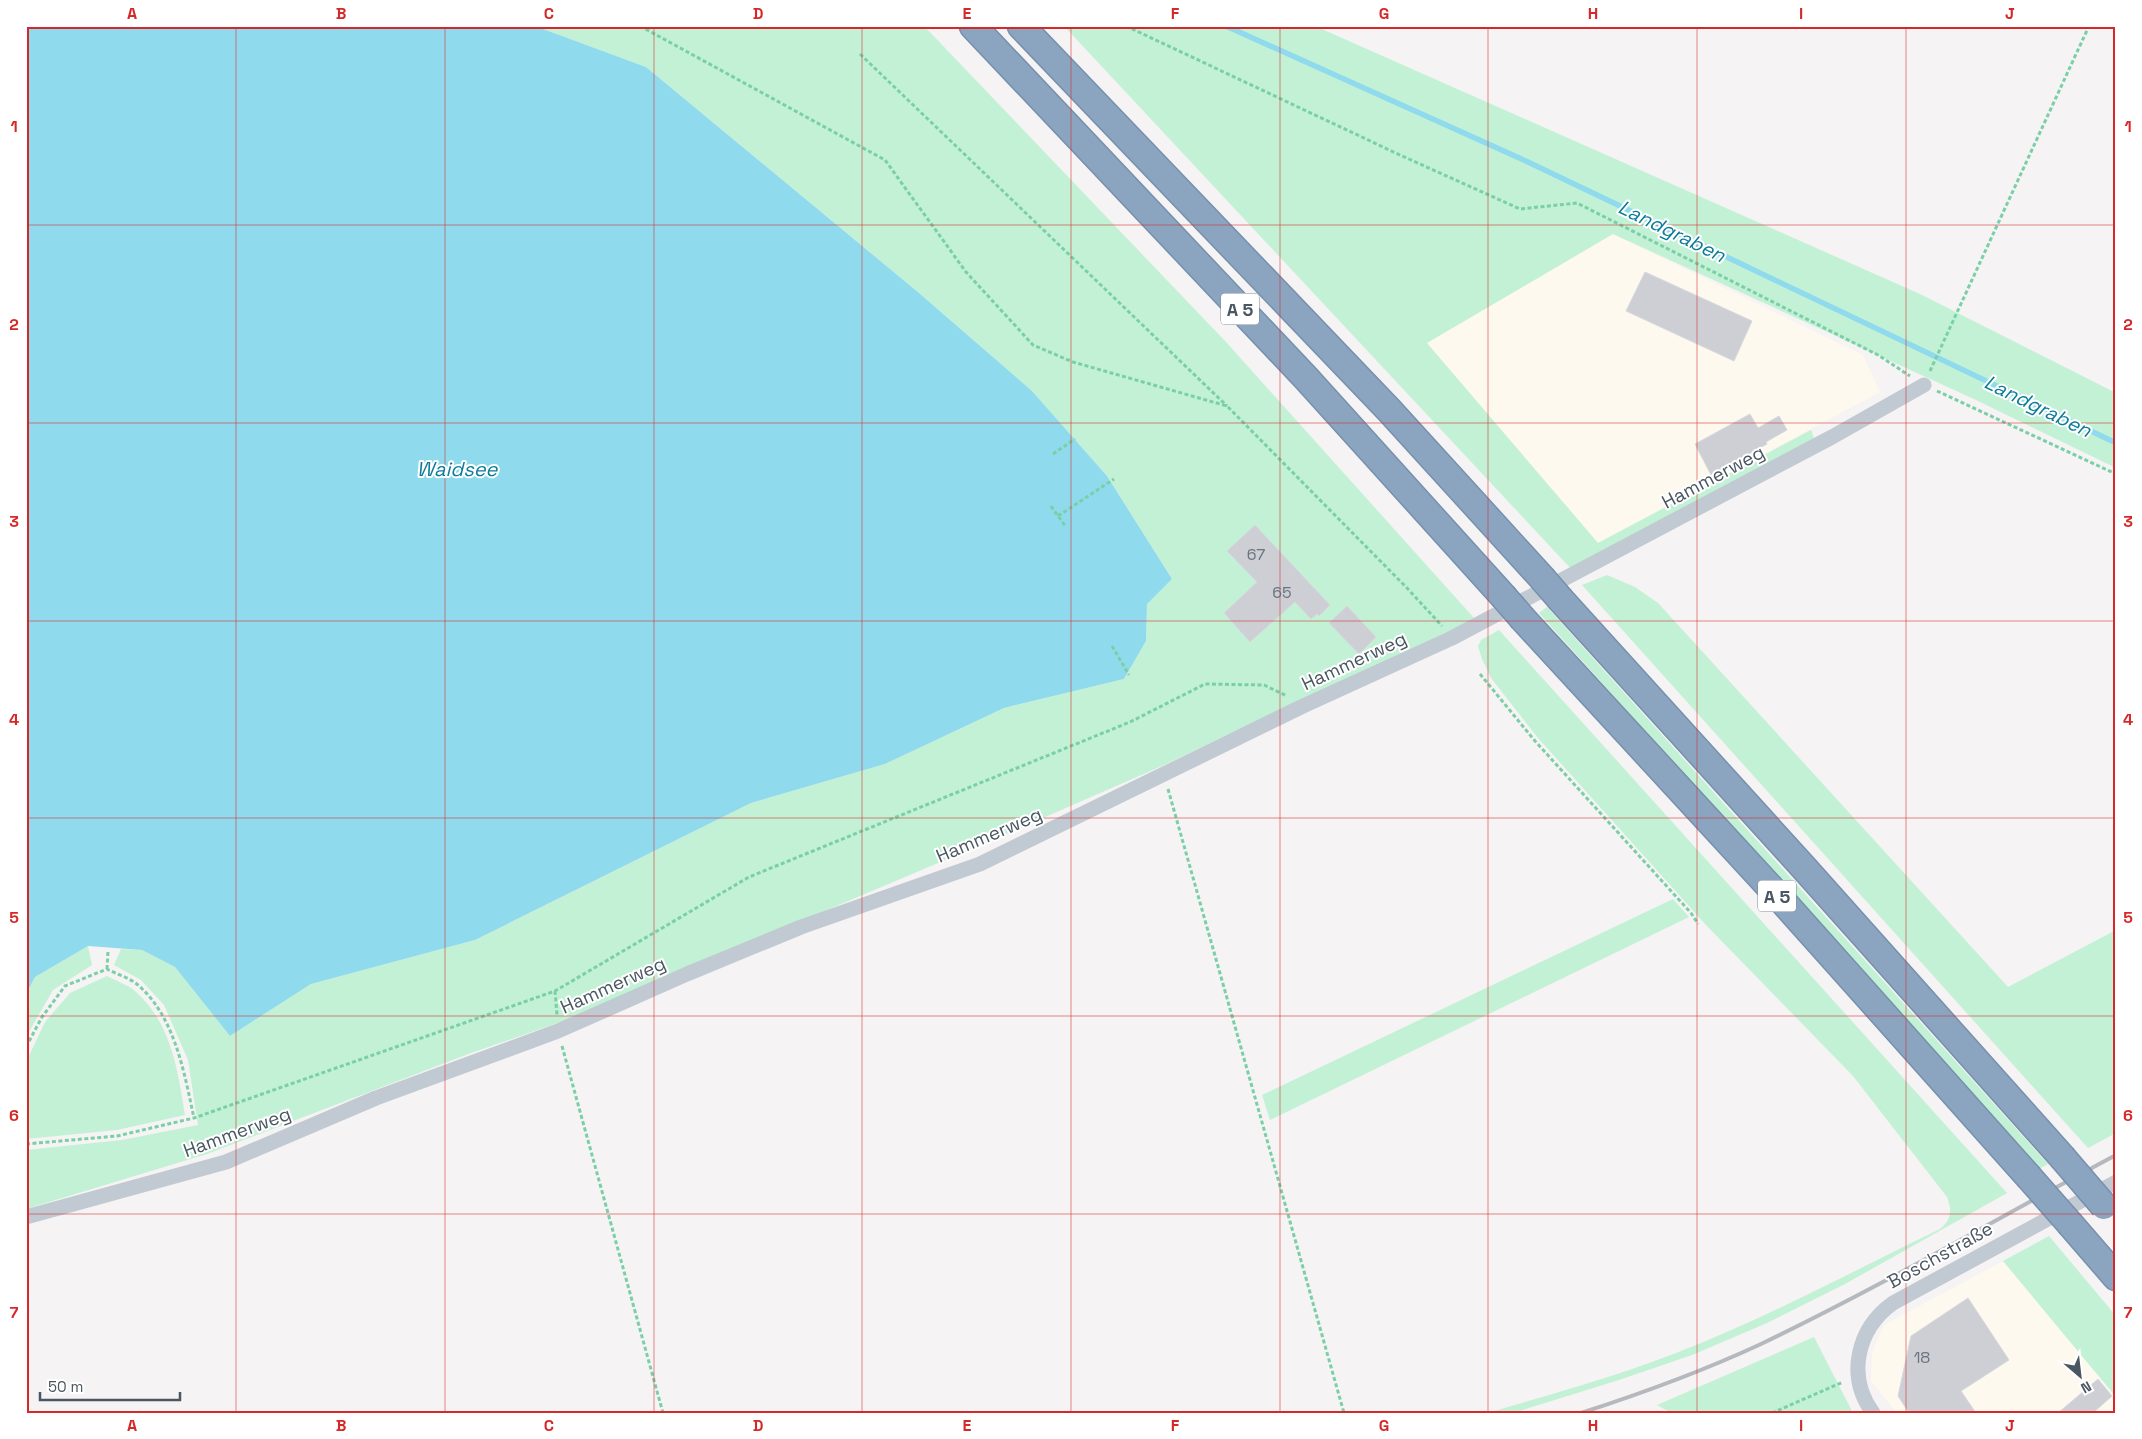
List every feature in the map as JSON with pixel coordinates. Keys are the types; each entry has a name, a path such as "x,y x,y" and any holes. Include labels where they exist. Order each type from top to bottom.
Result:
{"highway":[{"name":"A 5","path":"973,26 1311,384 1779,898 2116,1277"},
{"name":"A 5","path":"1021,26 1389,410 1805,869 2110,1213"}],"street":[{"name":"Hammerweg","path":"26,1217 226,1162 376,1098 558,1031 687,974 801,927 980,864 1301,708 1452,638 1832,437 1924,385"},
{"name":"Boschstraße","path":"1872,1413 1858,1378 1858,1363 1861,1343 1872,1323 1881,1312 1892,1304 2116,1182"}],"path":[{"path":"640,26 885,160 966,272 1033,345 1073,362 1227,406"},
{"path":"1126,26 1400,155 1520,209 1578,203 1878,354 1924,385 2116,474"},
{"path":"1932,366 2089,26"},
{"path":"860,54 1227,406 1407,588 1452,638"},
{"path":"1053,454 1075,439"},
{"path":"1058,516 1114,479"},
{"path":"1051,506 1066,528"},
{"path":"1112,646 1129,675"},
{"path":"1480,674 1534,741 1691,913 1698,924"},
{"path":"26,1144 117,1136 194,1118 555,991 749,877 1130,722 1205,684 1264,685 1291,697 1301,708"},
{"path":"1164,776 1344,1413"},
{"path":"106,970 108,951"},
{"path":"26,1047 42,1017 65,986 106,970 137,984 159,1009 182,1059 194,1118"},
{"path":"555,991 558,1031 662,1413"},
{"path":"1772,1413 1837,1384 1858,1378"}],"shaded area":[{"path":"1613,234 1863,355 1880,392 1598,543 1426,343"},
{"path":"2003,1261 2116,1397 2116,1413 1897,1413 1871,1381 1872,1352 1884,1325"}],"green space":[{"path":"535,26 924,26 1226,342 1474,618 1423,650 1283,708 1162,766 569,1019 471,1053 207,1154 26,1209 26,1150 122,1140 198,1125 188,1060 164,1005 141,980 114,965 121,949 142,950 175,967 230,1036 311,984 475,940 751,803 885,764 1004,708 1124,679 1146,641 1147,603 1172,579 1107,476 1032,391 919,293 646,67"},
{"path":"1064,26 1315,26 1920,294 2116,393 2116,468 1976,400 1613,234 1427,343 1598,543 1811,430 1816,444 1574,572"},
{"path":"1607,575 1635,587 1658,603 2008,987 2116,930 2116,1133 2088,1148 1582,585"},
{"path":"1547,607 2048,1164 2039,1169 1539,613"},
{"path":"1499,630 2007,1193 1845,1284 1767,1323 1692,1355 1513,1413 1488,1413 1630,1370 1743,1325 1940,1229 1949,1218 1950,1206 1947,1197 1853,1076 1706,925 1538,738 1491,678 1478,646 1481,640"},
{"path":"1673,899 1689,917 1270,1120 1262,1095"},
{"path":"88,946 92,965 53,990 26,1037 26,994 35,977"},
{"path":"107,976 135,991 157,1017 165,1032 176,1065 185,1115 117,1130 26,1139 26,1062 45,1022 70,993"},
{"path":"2049,1236 2116,1316 2116,1397 2003,1261"},
{"path":"1814,1337 1853,1413 1671,1413 1657,1405"}],"water":[{"name":"Waidsee","path":"26,26 535,26 646,67 919,293 1032,391 1107,476 1172,579 1147,604 1146,641 1124,679 1004,708 885,764 751,803 475,940 311,984 230,1036 175,967 142,950 88,946 35,977 26,994"}],"building":[{"path":"1645,272 1752,321 1734,361 1626,311"},
{"path":"1750,414 1758,428 1779,416 1787,430 1766,442 1767,444 1711,475 1695,444"},
{"path":"1255,525 1330,605 1319,616 1317,614 1311,619 1295,602 1250,642 1224,613 1257,582 1227,551"},
{"path":"1347,606 1376,637 1359,654 1329,623"},
{"path":"1968,1298 2009,1360 1961,1391 1976,1413 1909,1413 1898,1396 1911,1336"},
{"path":"2098,1379 2112,1396 2093,1413 2058,1413"}],"waterway":[{"name":"Landgraben","path":"1226,26 1528,162 2116,443"}],"railway":[{"path":"1581,1413 1672,1381 1761,1344 1895,1275 2116,1155"}]}
